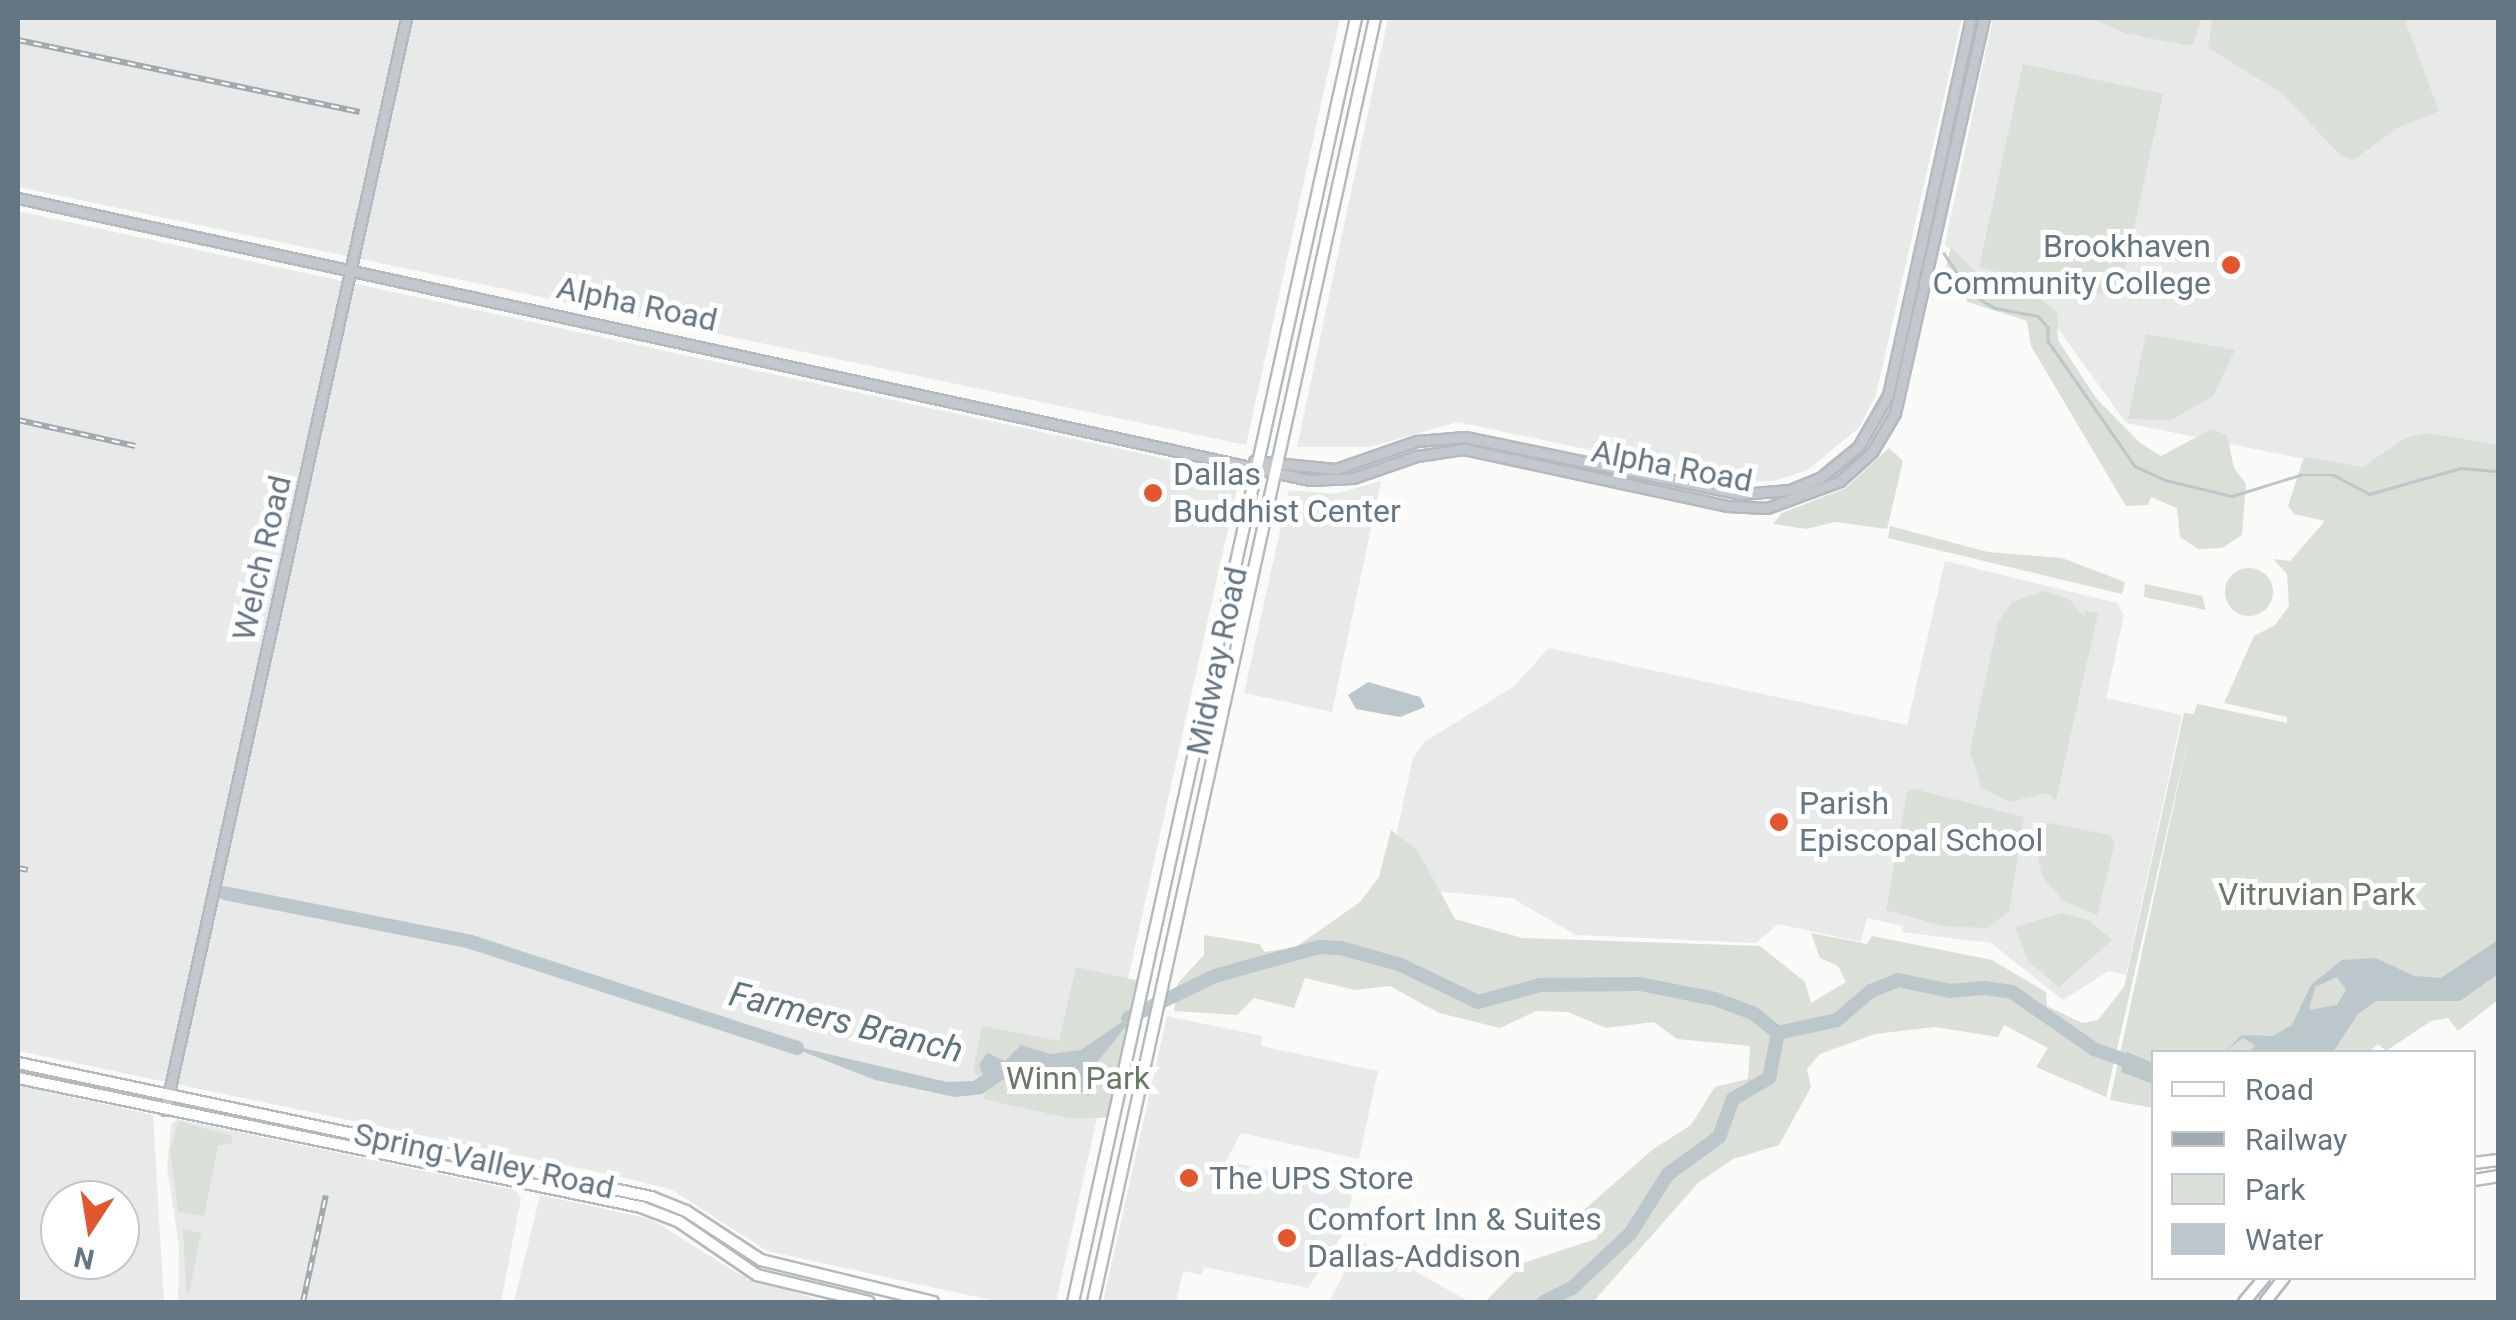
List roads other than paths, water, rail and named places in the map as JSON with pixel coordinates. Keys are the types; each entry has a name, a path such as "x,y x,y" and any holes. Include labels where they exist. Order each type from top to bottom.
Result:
{"main road":[{"name":"Midway Road","path":"1072,1301 1146,986 1356,18"},
{"name":"Midway Road","path":"1093,1302 1236,667 1375,18"},
{"path":"1217,663 1236,667"},
{"name":"Spring Valley Road","path":"18,1063 652,1197 686,1210 760,1260 933,1302"},
{"name":"Spring Valley Road","path":"18,1078 641,1207 678,1220 757,1275 870,1302"},
{"path":"1112,1133 1131,1137"},
{"path":"398,1158 402,1142"},
{"path":"2244,1302 2262,1280"},
{"path":"2265,1302 2282,1280"}],"street":[{"name":"Welch Road","path":"165,1110 406,18"},
{"name":"Alpha Road","path":"1277,468 1336,469 1417,441 1465,437 1741,494 1805,485 1848,458 1870,432 1888,395 1971,18"},
{"name":"Alpha Road","path":"18,198 1338,481 1417,456 1464,450 1757,509 1807,498 1856,469 1887,430 1904,387 1984,18"},
{"path":"1464,450 1465,437"},
{"path":"1848,458 1856,469"},
{"path":"1757,509 1805,485"}],"water":[{"path":"1368,682 1420,697 1425,707 1400,717 1356,709 1348,695"},
{"path":"2498,940 2498,974 2460,1001 2376,1001 2358,1014 2334,1050 2251,1050 2255,1045 2243,1038 2226,1050 2242,1035 2273,1036 2292,1025 2311,985 2342,960 2376,958 2414,976 2441,978","holes":["2337,977 2346,990 2337,1005 2309,1010 2315,987"]},
{"path":"1138,1011 1095,1065 1089,1096 1074,1088 1039,1095 1007,1077 982,1094 955,1097 875,1080 781,1043 947,1082 973,1081 983,1075 979,1065 987,1053 1005,1061 1021,1045 1050,1054 1081,1050"},
{"path":"2127,1052 2151,1062 2151,1083 2121,1072"}],"waterway":[{"path":"1944,253 1971,294 1995,308 2038,316 2048,327 2048,341 2135,466 2165,480 2232,496 2300,475 2334,475 2369,494 2461,468 2498,471"},
{"name":"Farmers Branch","path":"224,893 471,942 797,1048"},
{"name":"Farmers Branch","path":"1128,1018 1215,976 1319,947 1341,948 1401,965 1478,1002 1540,985 1640,984 1715,999 1753,1013 1778,1033 1837,1020 1871,991 1898,980 1950,991 1984,988 2012,992 2094,1049 2151,1070"},
{"path":"1544,1302 1572,1288 1630,1234 1668,1174 1719,1137 1733,1099 1769,1078 1778,1033"}],"railway":[{"path":"18,40 360,112"},
{"path":"18,420 135,446"},
{"path":"18,868 28,870"},
{"path":"303,1302 326,1195"}],"place":[{"name":"Brookhaven Community College","path":"2231,265"},
{"name":"Dallas Buddhist Center","path":"1153,493"},
{"name":"Parish Episcopal School","path":"1779,822"},
{"name":"The UPS Store","path":"1189,1178"},
{"name":"Comfort Inn & Suites Dallas-Addison","path":"1287,1238"}],"park label":[{"name":"Vitruvian Park","path":"2317,894"},
{"name":"Winn Park","path":"1078,1078"}]}
